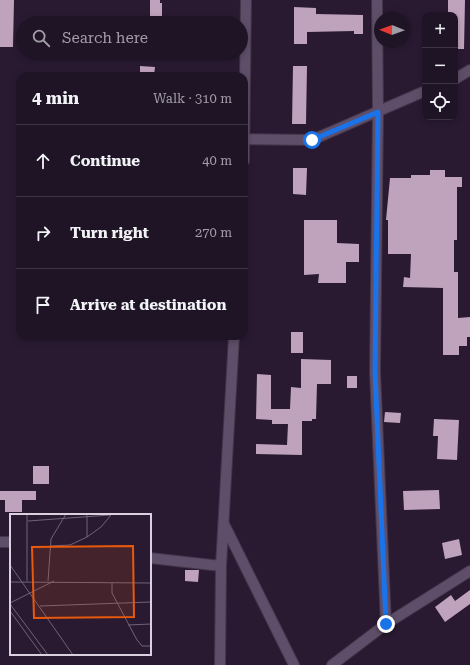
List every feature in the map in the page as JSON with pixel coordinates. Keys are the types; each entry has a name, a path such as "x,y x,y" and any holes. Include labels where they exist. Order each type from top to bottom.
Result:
{"street":[{"path":"246,0 246,16"},
{"path":"377,0 378,112 375,372 386,624"},
{"path":"245,72 246,60"},
{"path":"458,77 470,70"},
{"path":"248,139 312,140 422,92"},
{"path":"220,665 222,566 234,340"},
{"path":"224,522 294,665"},
{"path":"151,558 222,566"},
{"path":"332,665 386,624 470,571"}],"building":[{"path":"0,0 14,0 13,47 0,47"},
{"path":"150,0 160,0 160,3 162,3 162,16 150,16"},
{"path":"448,0 465,0 464,49 458,49 458,12 448,12"},
{"path":"294,7 316,8 316,14 363,15 363,34 354,34 354,31 307,32 307,44 294,44"},
{"path":"140,66 155,67 154,72 140,72"},
{"path":"293,66 307,66 306,124 292,124"},
{"path":"293,168 307,168 306,195 293,194"},
{"path":"430,170 445,170 445,177 462,177 462,187 457,187 457,240 454,240 454,272 458,272 458,318 470,317 470,337 467,337 467,346 459,346 459,355 443,355 443,288 403,287 404,277 410,278 411,254 388,254 388,220 386,220 390,178 411,178 411,175 430,175"},
{"path":"304,220 337,220 337,243 359,244 359,262 346,262 346,283 318,283 319,274 304,275"},
{"path":"291,332 303,332 303,353 291,353"},
{"path":"301,359 331,360 331,384 317,384 316,419 312,419 312,421 302,421 302,455 256,454 256,444 287,445 288,424 272,424 272,420 256,419 257,374 271,375 271,409 290,409 291,387 301,388"},
{"path":"347,376 357,376 357,388 347,388"},
{"path":"385,412 401,413 400,423 384,422"},
{"path":"434,419 459,420 457,460 437,459 438,436 433,436"},
{"path":"33,466 49,466 49,484 33,484"},
{"path":"439,490 440,509 404,510 403,491"},
{"path":"0,491 36,491 36,500 22,500 22,512 5,512 5,500 0,500"},
{"path":"459,539 462,555 445,559 442,543"},
{"path":"185,570 199,570 198,582 185,581"},
{"path":"470,590 470,604 445,622 435,607 451,595 455,601"}],"route":[{"path":"312,140 378,112 375,372 386,624"}]}
